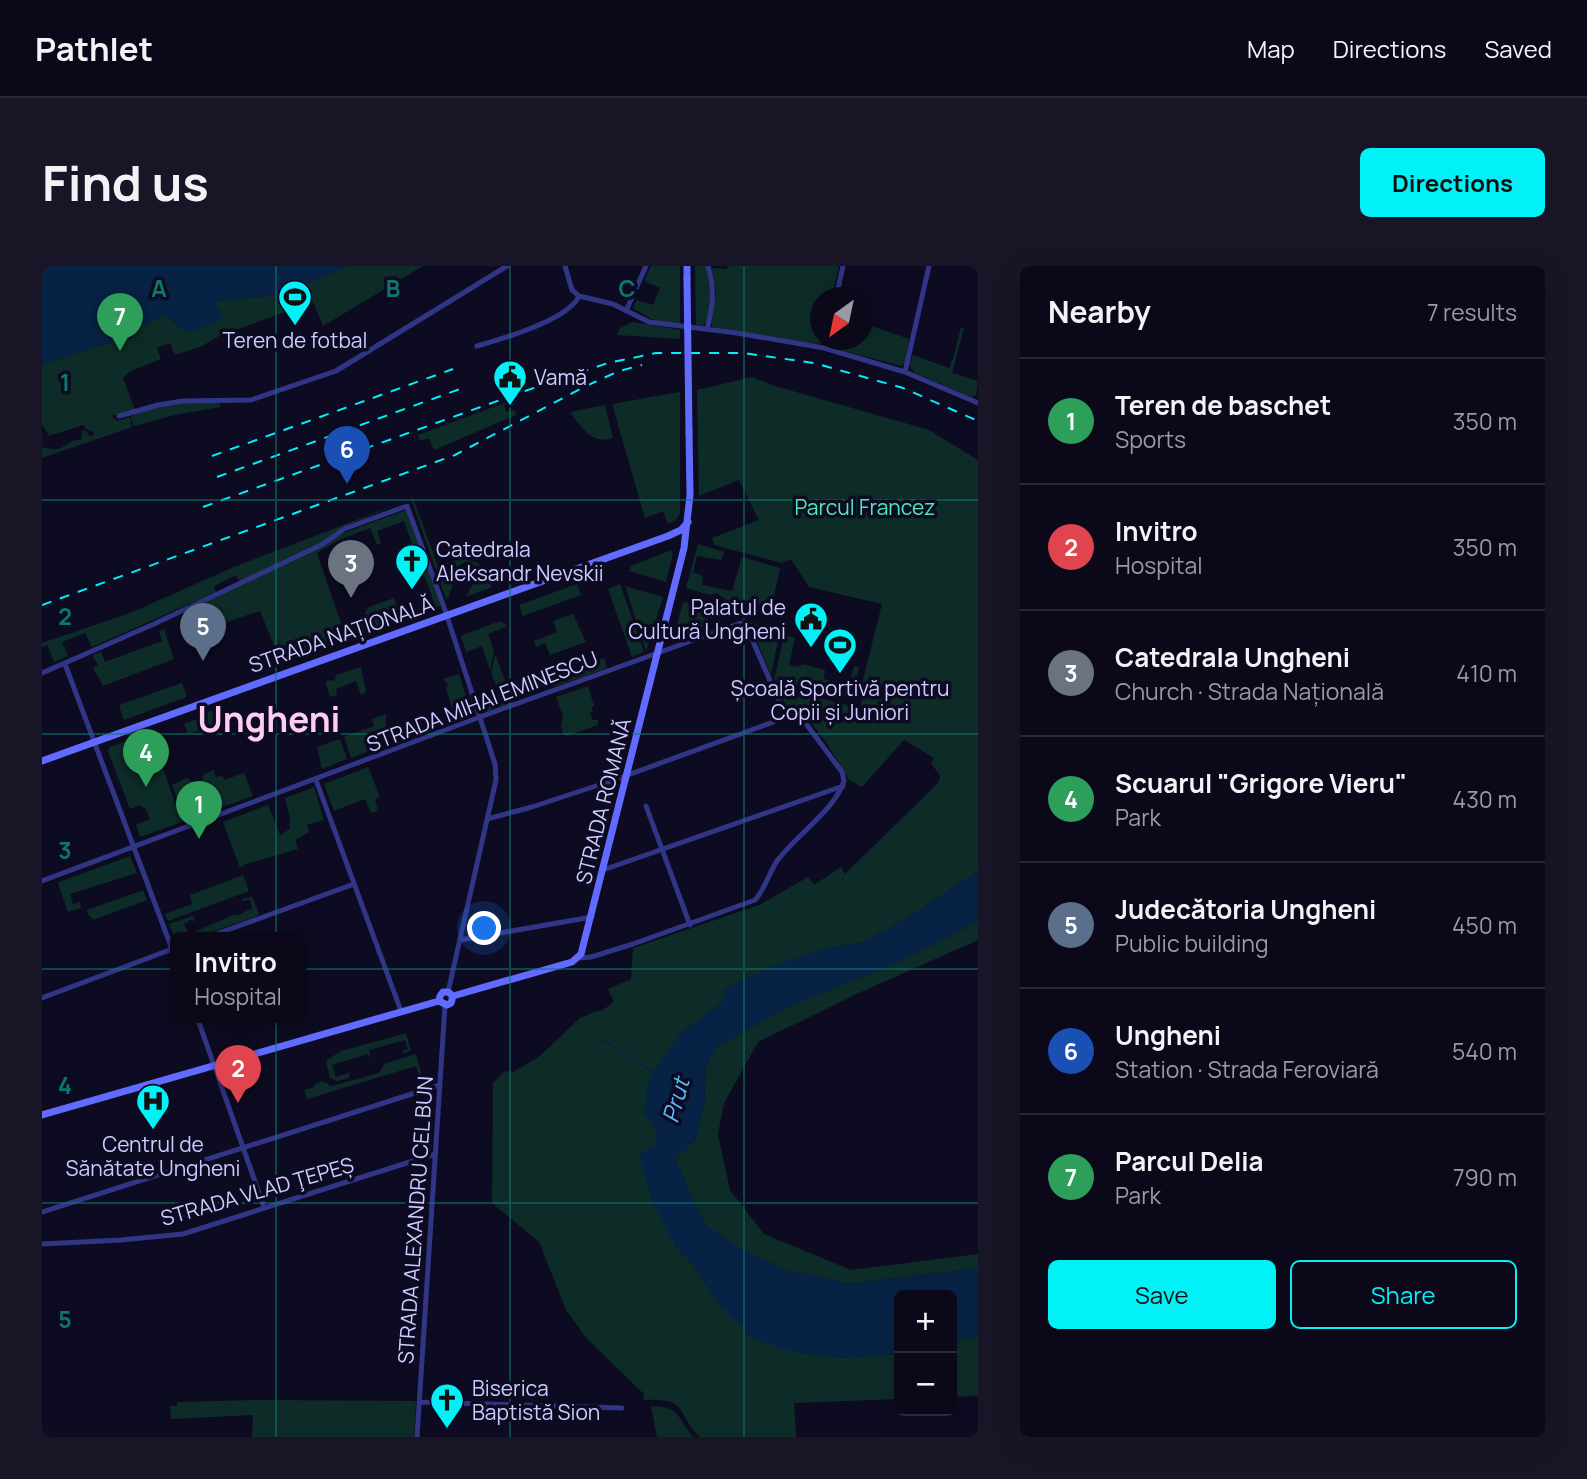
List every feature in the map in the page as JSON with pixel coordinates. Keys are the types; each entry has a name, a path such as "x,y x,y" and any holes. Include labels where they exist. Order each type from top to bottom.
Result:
{"main road":[{"name":"STRADA ROMANĂ","path":"579,958 584,948 659,652 688,522 687,266"},
{"name":"STRADA NAȚIONALĂ","path":"42,761 668,536 681,530 688,522"},
{"path":"442,1003 441,993 450,994 579,958"},
{"path":"42,1115 401,1011 451,1003 450,994"}],"street":[{"path":"119,416 183,401 251,400 336,371 507,266"},
{"path":"565,266 572,290 579,296 613,304 649,322 810,346"},
{"path":"626,312 646,266"},
{"path":"707,329 713,298 708,266"},
{"path":"838,287 843,266"},
{"path":"905,372 929,266"},
{"path":"477,346 504,338 562,313 572,308 579,296"},
{"path":"831,350 905,372 978,401"},
{"path":"42,673 323,544 344,529 407,506 495,764 496,780 450,994"},
{"name":"STRADA MIHAI EMINESCU","path":"42,881 736,624 746,625 786,718"},
{"path":"65,664 170,939"},
{"path":"487,819 556,800 798,713 842,772 842,786 832,802 781,856 755,900 633,944 579,958"},
{"path":"316,780 401,1011"},
{"path":"603,870 842,786"},
{"path":"646,806 690,925"},
{"path":"222,932 354,884"},
{"path":"460,940 592,917"},
{"path":"42,999 170,951"},
{"name":"STRADA ALEXANDRU CEL BUN","path":"417,1437 440,1085 442,1003"},
{"path":"199,1023 264,1207"},
{"path":"42,1212 440,1085"},
{"name":"STRADA VLAD ŢEPEȘ","path":"42,1244 183,1234 435,1154"},
{"path":"419,1402 622,1408"}],"green space":[{"path":"347,266 423,266 323,326 313,302 221,335 202,346 175,355 170,343 157,348 161,359 129,372 123,378 135,410 111,416 117,421 130,417 132,427 42,458 42,447 61,448 75,440 81,440 82,431 85,430 91,437 95,433 83,425 49,436 42,424 42,364 107,343 165,314 185,332 216,301 283,294"},
{"path":"651,266 680,266 680,325 653,320 633,308 637,300 653,305 660,288 644,281"},
{"path":"695,266 706,266 711,289 710,312 703,326 696,325"},
{"path":"729,266 839,266 834,287 810,287 810,343 713,327 711,323 716,293 712,268 726,269"},
{"path":"633,322 680,330 680,339 617,335 620,328"},
{"path":"873,326 909,339 905,363 901,366 841,350 873,350"},
{"path":"961,327 964,328 952,373 978,381 976,395 971,397 915,373 909,365 913,355 949,368"},
{"name":"Parcul Francez","path":"752,377 929,430 978,460 978,871 906,919 861,943 827,948 723,990 727,999 680,1034 644,1112 656,1129 656,1145 675,1246 692,1263 723,1309 791,1351 839,1358 894,1354 894,1399 794,1403 796,1437 700,1437 675,1404 668,1401 643,1400 644,1394 587,1339 566,1310 539,1242 492,1203 493,1083 505,1071 513,1072 540,1056 580,1018 599,1010 600,1012 614,1002 608,989 631,979 633,948 759,905 808,877 814,885 841,867 845,874 939,782 940,776 931,763 934,758 904,740 862,787 849,780 826,742 799,708 788,712 778,688 860,708 862,701 859,696 882,604 809,587 791,559 781,563 714,545 712,538 759,520 739,480 699,496 697,390"},
{"path":"680,392 680,514 668,524 663,511 645,518 612,404"},
{"path":"510,401 504,405 506,412 514,410 516,415 434,450 429,438 420,441 418,435"},
{"path":"184,403 219,403 221,407 179,414 134,426 131,417 133,415 153,408"},
{"path":"605,405 613,438 606,440 593,437 570,412"},
{"path":"413,498 438,566 465,557 481,565 492,587 466,597 479,572 478,568 465,562 461,564 446,599 411,499"},
{"path":"406,501 341,528 324,541 240,581 236,575 214,586 216,592 92,647 85,633 62,642 68,656 54,662 47,645 42,647 42,643 130,613 234,567"},
{"path":"406,510 441,606 434,608 404,521 377,531 381,543 377,545 370,528 339,540 317,553 342,626 361,619 369,607 394,598 402,620 281,663 260,611 208,628 199,605 341,534"},
{"path":"698,544 724,552 722,560 697,556 693,572 703,576 702,585 732,591 742,557 780,568 771,610 727,600 716,593 710,595 686,588"},
{"path":"671,550 673,554 666,582 629,571 631,566"},
{"path":"577,584 581,595 523,616 519,605"},
{"path":"620,584 644,652 632,657 608,589"},
{"path":"625,586 663,597 646,651"},
{"path":"683,602 706,608 709,613 706,627 673,639"},
{"path":"573,614 586,642 550,655 545,643 536,647 534,641 557,632 553,621"},
{"path":"500,621 508,626 488,634 494,650 490,670 482,646 466,652 461,636"},
{"path":"749,622 780,631 771,675"},
{"path":"835,628 855,633 847,666 828,661"},
{"path":"164,629 174,659 103,686 93,668 98,665 92,655 101,652 105,662 162,641 159,631"},
{"path":"784,635 795,638 789,665 798,667 802,664 825,670 824,679 849,685 854,666 859,668 851,698 774,680"},
{"path":"495,654 514,703 485,713 479,696 499,692 491,673"},
{"path":"604,658 607,668 554,687 551,679 566,676 570,671 574,673 575,669 582,669"},
{"path":"361,667 366,692 361,695 356,681 336,689 337,695 330,697 325,681 335,680 336,675"},
{"path":"459,674 472,715 456,720 446,689 448,685 443,679"},
{"path":"182,683 187,697 124,720 119,705"},
{"path":"588,686 594,706 591,708 593,712 590,713 593,720 598,720 598,725 567,736 563,734 563,716 556,697"},
{"path":"221,707 226,721 188,734 184,724"},
{"path":"386,714 386,745 351,758 344,737 374,726 372,719"},
{"path":"150,732 182,822 140,837 136,825 150,819 146,809 140,805 130,809 108,751 110,747"},
{"path":"340,739 347,759 322,769 317,747"},
{"path":"368,767 380,797 375,799 378,811 371,813 365,799 334,811 324,784"},
{"path":"213,770 216,777 222,776 224,780 244,773 253,796 185,821 172,785 187,778 193,783 202,780 203,775"},
{"path":"314,787 324,820 307,825 309,832 295,840 298,849 240,868 223,822 268,805 280,835 290,829 291,822 285,798"},
{"path":"130,856 137,873 70,894 73,904 80,902 81,908 68,912 59,882"},
{"path":"243,875 249,891 168,921 165,914 192,904 190,895"},
{"path":"143,890 147,900 93,920 87,913 87,910"},
{"path":"252,897 259,913 257,916 212,932 194,932 252,908 250,900 242,899"},
{"path":"193,916 195,921 190,920 184,924 188,932 172,932 169,924"},
{"path":"978,921 978,940 758,1042 724,1103 718,1134 730,1190 764,1234 851,1270 978,1254 978,1268 849,1284 786,1270 739,1248 704,1224 675,1159 695,1140 704,1104 706,1067 716,1047 795,1003 895,964"},
{"path":"406,1034 411,1050 403,1054 402,1051 408,1049 405,1040 369,1050 371,1060 368,1054 332,1065 336,1077 349,1073 349,1078 337,1081 330,1078 326,1061 341,1051"},
{"path":"416,1054 424,1084 422,1085 416,1066 307,1099 304,1090 315,1087 314,1085 322,1081 332,1086 375,1074 380,1072 384,1064"},
{"path":"978,1335 978,1396 957,1397 957,1341"},
{"path":"416,1401 414,1437 252,1437 253,1415 171,1419 170,1406 177,1406 177,1402"},
{"path":"651,1406 673,1411 693,1437 657,1437"}],"water":[{"path":"42,266 347,266 283,294 217,301 214,306 223,313 212,324 201,328 185,332 165,314 107,343 42,364"},
{"name":"Prut","path":"978,871 978,921 895,964 795,1003 716,1047 706,1067 704,1104 695,1140 675,1159 704,1224 739,1248 786,1270 849,1284 978,1268 978,1335 957,1341 957,1290 894,1290 894,1354 839,1358 791,1351 753,1339 723,1309 692,1263 675,1246 652,1201 639,1155 656,1144 656,1129 644,1112 649,1078 680,1034 726,999 722,990 773,966 827,948 861,943 906,919"}],"waterway":[{"path":"601,1039 653,1072"}],"railway":[{"path":"203,507 525,391 608,363 656,353 743,353 814,363 903,388 978,421"},
{"path":"42,605 455,455 584,387 619,371 642,365"},
{"path":"212,456 453,369"},
{"path":"217,477 460,389"}],"place":[{"name":"Teren de fotbal","path":"295,327"},
{"name":"Parcul Delia","path":"120,351"},
{"name":"Vamă","path":"510,407"},
{"name":"Ungheni","path":"347,484"},
{"name":"Catedrala Aleksandr Nevskii","path":"412,591"},
{"name":"Catedrala Ungheni","path":"351,598"},
{"name":"Palatul de Cultură Ungheni","path":"811,649"},
{"name":"Judecătoria Ungheni","path":"203,661"},
{"name":"Școală Sportivă pentru Copii și Juniori","path":"840,675"},
{"name":"Scuarul \"Grigore Vieru\"","path":"146,787"},
{"name":"Teren de baschet","path":"199,839"},
{"name":"Invitro","path":"238,1103"},
{"name":"Centrul de Sănătate Ungheni","path":"153,1131"},
{"name":"Biserica Baptistă Sion","path":"447,1430"}],"district":[{"name":"Ungheni","path":"269,719"}]}
